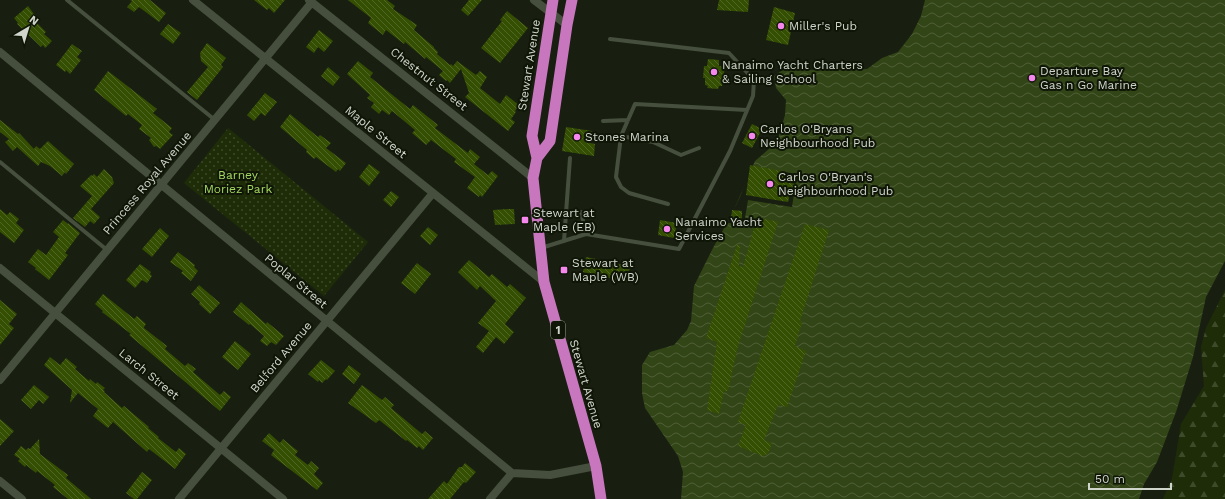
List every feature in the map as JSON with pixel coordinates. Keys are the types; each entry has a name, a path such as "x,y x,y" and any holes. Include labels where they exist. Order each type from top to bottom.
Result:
{"highway":[{"name":"Stewart Avenue","path":"553,0 532,136 537,158 533,178 544,282 596,466 601,499"},
{"name":"Stewart Avenue","path":"537,158 550,141 572,0"}],"street":[{"name":"Maple Street","path":"193,0 544,282"},
{"path":"534,0 567,25"},
{"name":"Princess Royal Avenue","path":"1,375 56,313 266,58 311,1"},
{"name":"Chestnut Street","path":"311,1 533,178"},
{"name":"Poplar Street","path":"0,52 326,322 512,473"},
{"name":"Belford Avenue","path":"179,499 433,193"},
{"name":"Larch Street","path":"0,268 282,499"},
{"path":"490,499 512,473 550,475 596,466"},
{"path":"0,481 22,499"}],"lane":[{"path":"67,0 215,120"},
{"path":"541,248 586,234 679,249 730,151 753,96 754,80 730,53 610,39"},
{"path":"668,204 630,194 621,187 616,177 621,136 635,104 747,110"},
{"path":"603,121 628,120"},
{"path":"621,136 653,142 681,155 699,148"},
{"path":"564,241 570,158"},
{"path":"0,162 107,250"},
{"path":"581,212 586,234"}],"green space":[{"name":"Barney Moriez Park","path":"228,128 368,242 324,296 184,183"},
{"path":"1225,290 1225,499 1163,499 1172,479 1181,424 1204,386 1201,347 1206,328"}],"water":[{"path":"925,0 1225,0 1225,261 1206,297 1193,357 1176,412 1157,462 1144,484 1139,499 681,499 683,472 678,456 645,408 642,393 642,365 650,352 674,345 687,330 691,321 694,286 733,212 755,161 777,142 785,115 786,100 776,88 774,76 784,69 867,69 882,58 898,52 912,34 921,16"}],"pier":[{"name":"Carlos O'Bryan's Neighbourhood Pub","path":"751,166 797,174 792,207 748,200 744,224 727,223 740,197"}],"building":[{"path":"130,0 150,0 166,13 159,22 139,7 134,12 127,7 132,1"},
{"path":"254,0 285,0 274,13 269,8 267,10"},
{"path":"348,0 387,0 395,6 393,9 417,25 414,30 434,47 438,52 437,54 450,65 451,64 453,66 457,61 476,75 480,71 487,77 480,88 500,104 506,95 519,105 511,119 515,122 508,131 465,97 469,93 461,69 450,83 447,80 446,81 439,75 443,71 426,57 425,59 405,42 404,44 386,30 383,35 368,23 371,18"},
{"path":"469,0 482,0 468,16 461,10"},
{"path":"719,0 749,0 748,12 717,10"},
{"path":"28,6 37,18 35,21 46,32 44,34 52,41 45,48 43,45 41,47 17,24 18,23 14,18"},
{"name":"Miller's Pub","path":"774,7 795,13 788,45 766,40"},
{"path":"507,11 528,28 500,63 481,48 502,21 500,20"},
{"path":"168,24 181,33 173,44 160,34"},
{"path":"319,30 333,41 324,52 318,47 314,53 306,47"},
{"path":"207,43 226,58 221,65 223,67 197,100 187,92 208,67 201,61 200,53"},
{"path":"72,44 82,51 77,57 81,60 70,74 66,70 65,72 56,65"},
{"name":"Nanaimo Yacht Charters & Sailing School","path":"708,59 719,60 719,66 725,67 722,86 719,86 718,89 707,88 708,86 705,85 705,78 703,78 704,66 707,66"},
{"path":"358,61 373,73 370,77 410,109 413,105 438,125 435,128 468,153 470,149 480,157 474,164 488,175 492,171 498,176 482,197 480,195 479,197 467,188 475,177 454,162 456,159 431,140 426,145 412,133 415,130 392,111 389,115 382,110 379,114 371,107 374,103 367,98 370,95 347,74"},
{"path":"328,67 340,77 333,86 321,76"},
{"path":"108,71 157,109 153,113 172,128 169,132 173,135 160,149 156,146 154,147 149,140 151,138 139,129 142,125 128,114 126,116 94,90"},
{"path":"265,93 277,102 265,116 261,113 254,121 247,115"},
{"path":"290,114 318,137 320,135 331,143 326,148 346,163 340,171 338,169 336,172 316,157 314,159 306,152 307,150 280,127"},
{"path":"0,120 18,134 19,133 34,149 36,146 40,149 48,141 74,164 66,174 65,172 62,176 50,166 41,162 38,166 17,147 13,151 5,142 9,139 0,132"},
{"name":"Carlos O'Bryans Neighbourhood Pub","path":"752,124 762,129 752,148 742,143"},
{"name":"Stones Marina","path":"566,127 592,131 590,143 595,144 594,156 562,151"},
{"path":"369,164 380,172 369,186 359,177"},
{"name":"Carlos O'Bryan's Neighbourhood Pub","path":"750,165 786,172 786,175 792,176 791,183 795,184 793,195 790,194 788,202 746,195"},
{"path":"104,169 112,177 114,183 91,209 100,217 94,224 90,221 85,227 73,218 92,196 80,186 91,175 92,176 94,174 97,177"},
{"path":"391,191 399,197 391,207 383,200"},
{"path":"0,209 7,215 10,212 19,219 16,223 24,230 14,243 0,232"},
{"path":"514,209 515,224 495,225 493,210"},
{"path":"732,210 742,211 742,220 731,219"},
{"path":"757,217 778,222 738,346 728,391 724,391 719,414 707,410 717,342 706,338 737,245 740,245 739,266 743,267"},
{"path":"63,220 80,233 65,253 68,255 49,280 28,262 38,249 46,255 59,237 53,232"},
{"name":"Nanaimo Yacht Services","path":"660,220 677,223 674,238 658,235"},
{"path":"805,224 829,230 800,321 802,322 795,346 806,351 787,407 778,405 764,440 772,443 768,454 762,456 738,446 746,425 738,422"},
{"path":"428,227 438,235 430,245 420,236"},
{"path":"160,228 169,236 152,257 142,249"},
{"path":"178,252 195,265 194,267 198,271 191,281 181,273 183,271 170,262"},
{"path":"586,257 630,266 627,282 583,272"},
{"path":"469,260 489,277 492,274 507,287 510,284 526,298 505,324 514,332 504,344 496,337 483,353 476,347 489,331 478,323 496,301 480,286 477,290 458,272"},
{"path":"417,263 431,274 415,294 401,283"},
{"path":"140,264 151,272 150,274 152,276 147,283 142,280 135,288 126,280"},
{"path":"199,285 220,303 210,314 191,294"},
{"path":"103,294 134,319 137,316 146,324 144,328 167,346 165,349 185,366 188,363 196,369 193,372 220,395 224,391 231,397 220,411 129,335 131,334 102,312 103,311 95,304"},
{"path":"0,300 17,314 9,324 14,328 0,345"},
{"path":"241,302 266,324 267,322 284,336 276,345 271,342 267,346 260,341 264,336 233,312"},
{"path":"235,341 251,354 238,370 222,357"},
{"path":"50,357 60,365 66,358 77,367 75,369 89,381 90,379 96,384 97,382 105,388 103,390 105,391 104,392 122,408 124,406 149,427 148,428 159,437 158,438 176,452 179,448 186,454 175,469 149,449 147,452 113,422 108,428 93,416 98,409 78,393 70,403 72,390 44,365"},
{"path":"321,360 335,371 322,383 319,380 318,382 308,374"},
{"path":"349,365 361,374 354,384 342,374"},
{"path":"34,385 49,397 43,404 39,400 31,409 21,400"},
{"path":"362,385 382,400 385,397 394,405 391,408 422,434 425,431 433,438 423,450 419,446 417,448 407,440 406,441 379,420 376,423 348,403"},
{"path":"0,419 14,431 0,446"},
{"path":"269,433 280,443 283,439 298,451 295,455 308,465 311,461 319,468 314,474 323,483 317,490 271,455 274,450 262,441"},
{"path":"39,439 40,454 68,475 66,478 91,499 68,499 53,487 55,485 37,471 36,473 18,461 20,459 14,455 21,446 26,450 28,448 30,449"},
{"path":"465,463 476,472 466,483 464,482 450,499 428,499 444,481 447,484 459,467 462,467"},
{"path":"142,472 152,480 137,499 134,499 126,493"}],"place":[{"name":"Miller's Pub","path":"781,26"},
{"name":"Nanaimo Yacht Charters & Sailing School","path":"714,72"},
{"name":"Departure Bay Gas n Go Marine","path":"1032,78"},
{"name":"Carlos O'Bryans Neighbourhood Pub","path":"752,136"},
{"name":"Stones Marina","path":"577,137"},
{"name":"Carlos O'Bryan's Neighbourhood Pub","path":"770,184"},
{"name":"Stewart at Maple (EB)","path":"525,220"},
{"name":"Nanaimo Yacht Services","path":"667,229"},
{"name":"Stewart at Maple (WB)","path":"564,270"}]}
